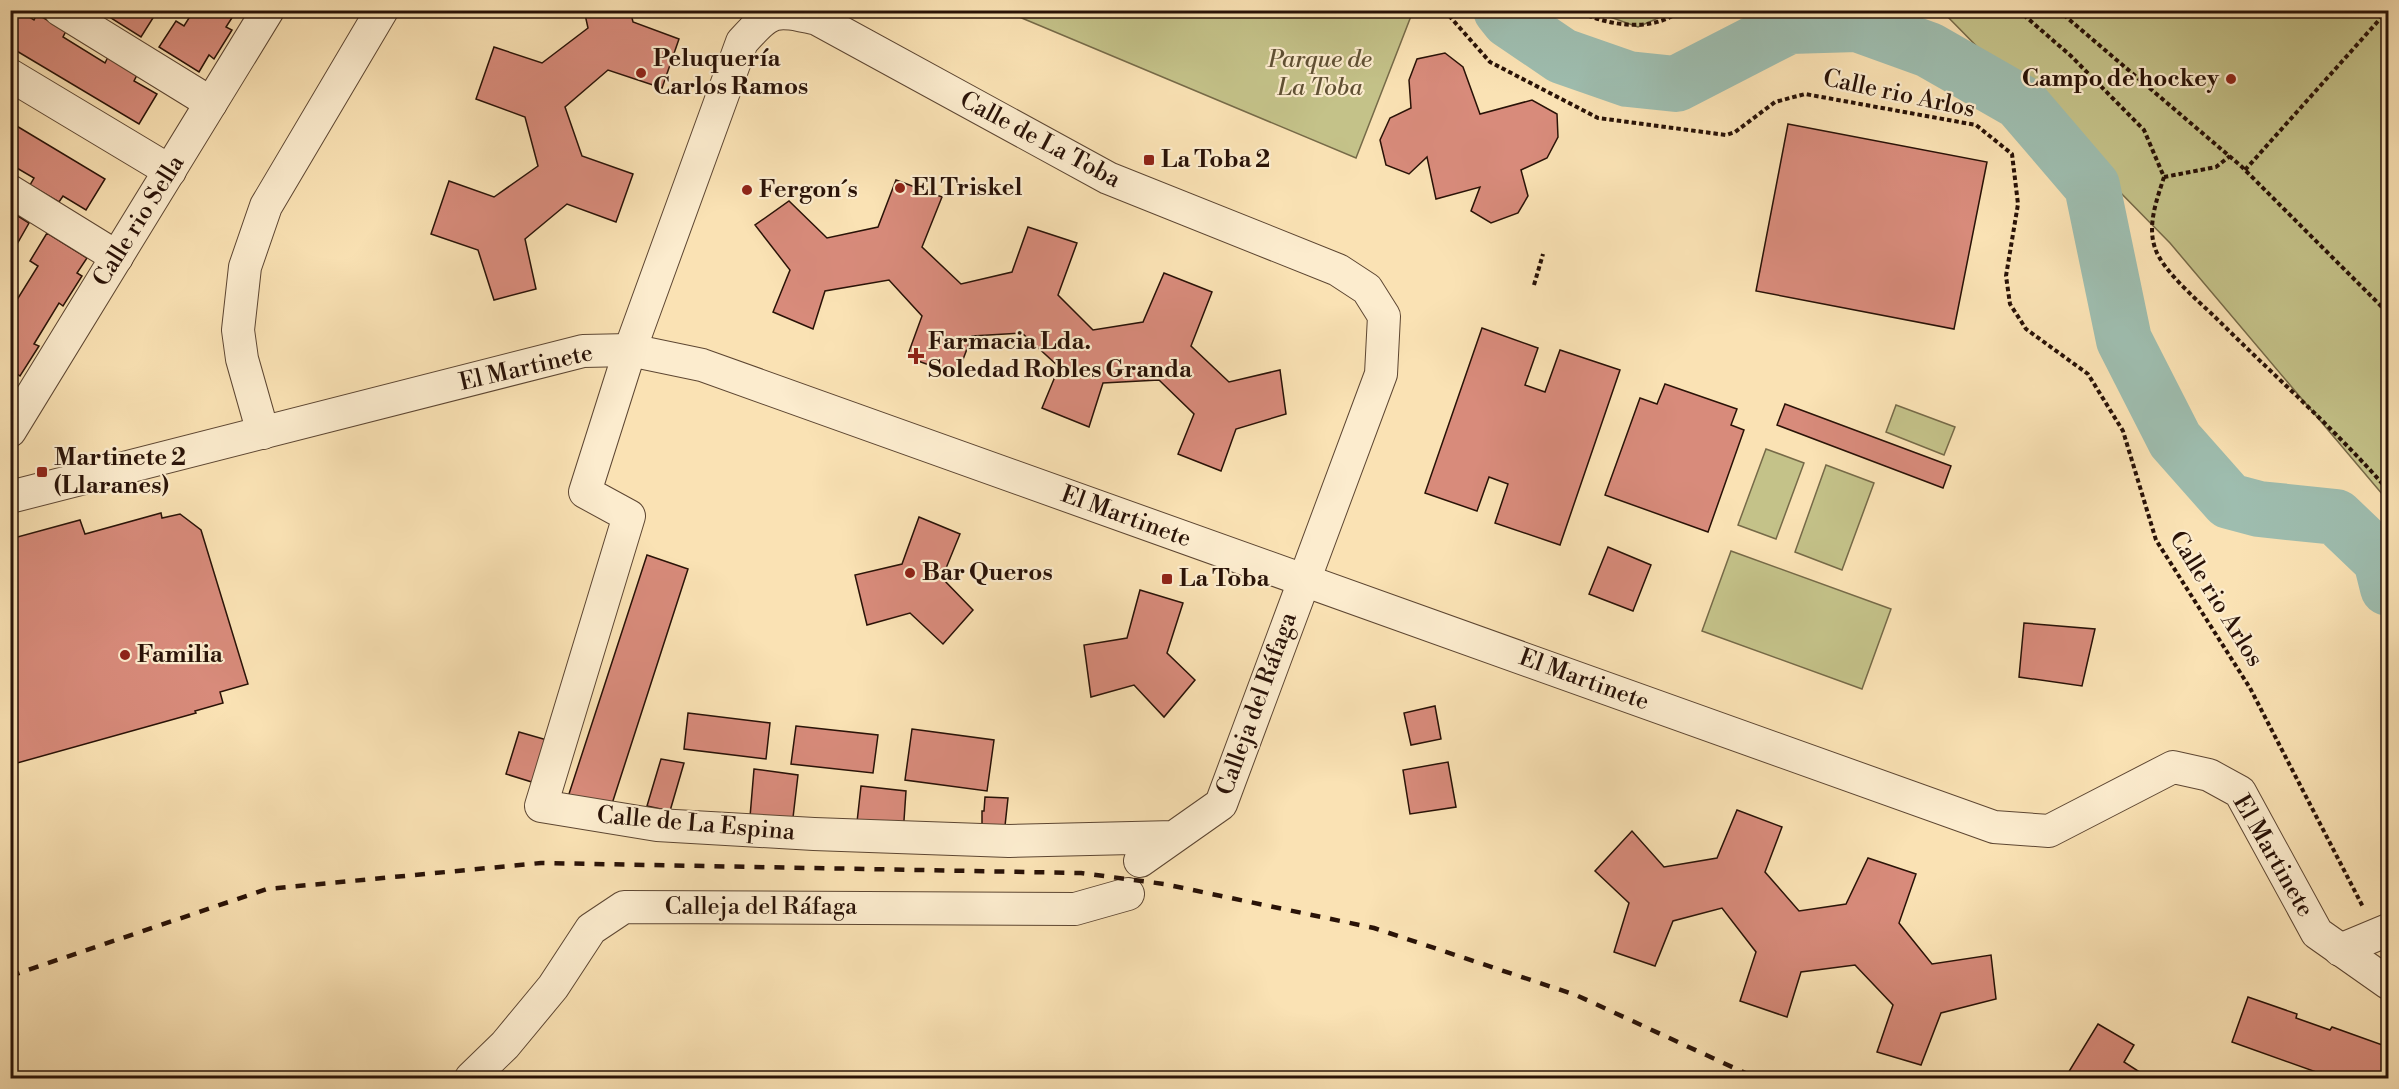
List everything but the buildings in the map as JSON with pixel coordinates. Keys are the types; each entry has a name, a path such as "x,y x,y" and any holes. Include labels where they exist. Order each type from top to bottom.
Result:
{"street":[{"path":"60,10 211,103"},
{"name":"Calle rio Sella","path":"12,424 268,10"},
{"path":"263,434 242,359 238,330 245,267 275,187 382,10"},
{"name":"Calle de La Toba","path":"630,350 742,42 765,17 786,12 817,19 1108,178 1338,270 1367,288 1384,316 1381,374 1303,579"},
{"path":"10,75 170,171"},
{"path":"10,191 117,257"},
{"name":"El Martinete","path":"10,497 583,351 630,350 702,365 1994,827 2049,831 2173,767 2209,775 2240,792 2317,933 2388,983"},
{"name":"Calle de La Espina","path":"630,350 585,492 629,516 541,806 657,825 814,834 1009,841 1174,837"},
{"name":"Calleja del Ráfaga","path":"1140,861 1221,804 1303,579"},
{"name":"Calleja del Ráfaga","path":"471,1078 505,1045 553,987 591,929 624,907 1075,909 1128,894"},
{"path":"2340,950 2388,930"}],"path":[{"name":"Calle rio Arlos","path":"1444,10 1490,62 1598,118 1726,135 1735,132 1775,102 1805,94 1976,125 2012,154 2018,204 2006,276 2010,304 2026,329 2088,374 2123,431 2156,540 2250,688 2368,916 2340,950"},
{"path":"1574,10 1607,21 1638,27 1675,15 1682,10"},
{"path":"2018,10 2071,56 2144,130 2164,177 2152,225 2155,249 2170,270 2270,372 2346,443 2388,490"},
{"path":"2058,10 2230,156 2388,313"},
{"path":"2245,170 2388,10"},
{"path":"2164,177 2216,167 2230,156"},
{"path":"1534,285 1543,254"}],"green space":[{"name":"Parque de La Toba","path":"1005,11 1413,11 1356,158"},
{"path":"1593,11 1674,11 1638,27"},
{"path":"1942,11 2388,11 2388,501 2170,243"},
{"path":"1896,405 1955,427 1944,455 1886,432"},
{"path":"1766,449 1804,463 1776,539 1738,525"},
{"path":"1826,465 1874,483 1842,570 1795,552"},
{"path":"1731,551 1891,609 1862,689 1702,631"}],"waterway":[{"path":"1501,10 1509,20 1562,56 1628,79 1676,84 1789,26 1857,24 1929,50 2020,102 2092,186 2124,340 2175,440 2229,501 2259,509 2336,517 2381,560 2388,588"}],"railway":[{"path":"10,976 267,889 541,863 1081,873 1164,884 1374,928 1576,995 1756,1078"}],"place":[{"name":"Peluquería Carlos Ramos","path":"641,73"},
{"name":"Campo de hockey","path":"2231,79"},
{"name":"La Toba 2","path":"1149,160"},
{"name":"El Triskel","path":"900,188"},
{"name":"Fergon´s","path":"747,190"},
{"name":"Farmacia Lda. Soledad Robles Granda","path":"916,356"},
{"name":"Martinete 2 (Llaranes)","path":"42,472"},
{"name":"Bar Queros","path":"910,573"},
{"name":"La Toba","path":"1167,579"},
{"name":"Familia","path":"125,655"}]}
